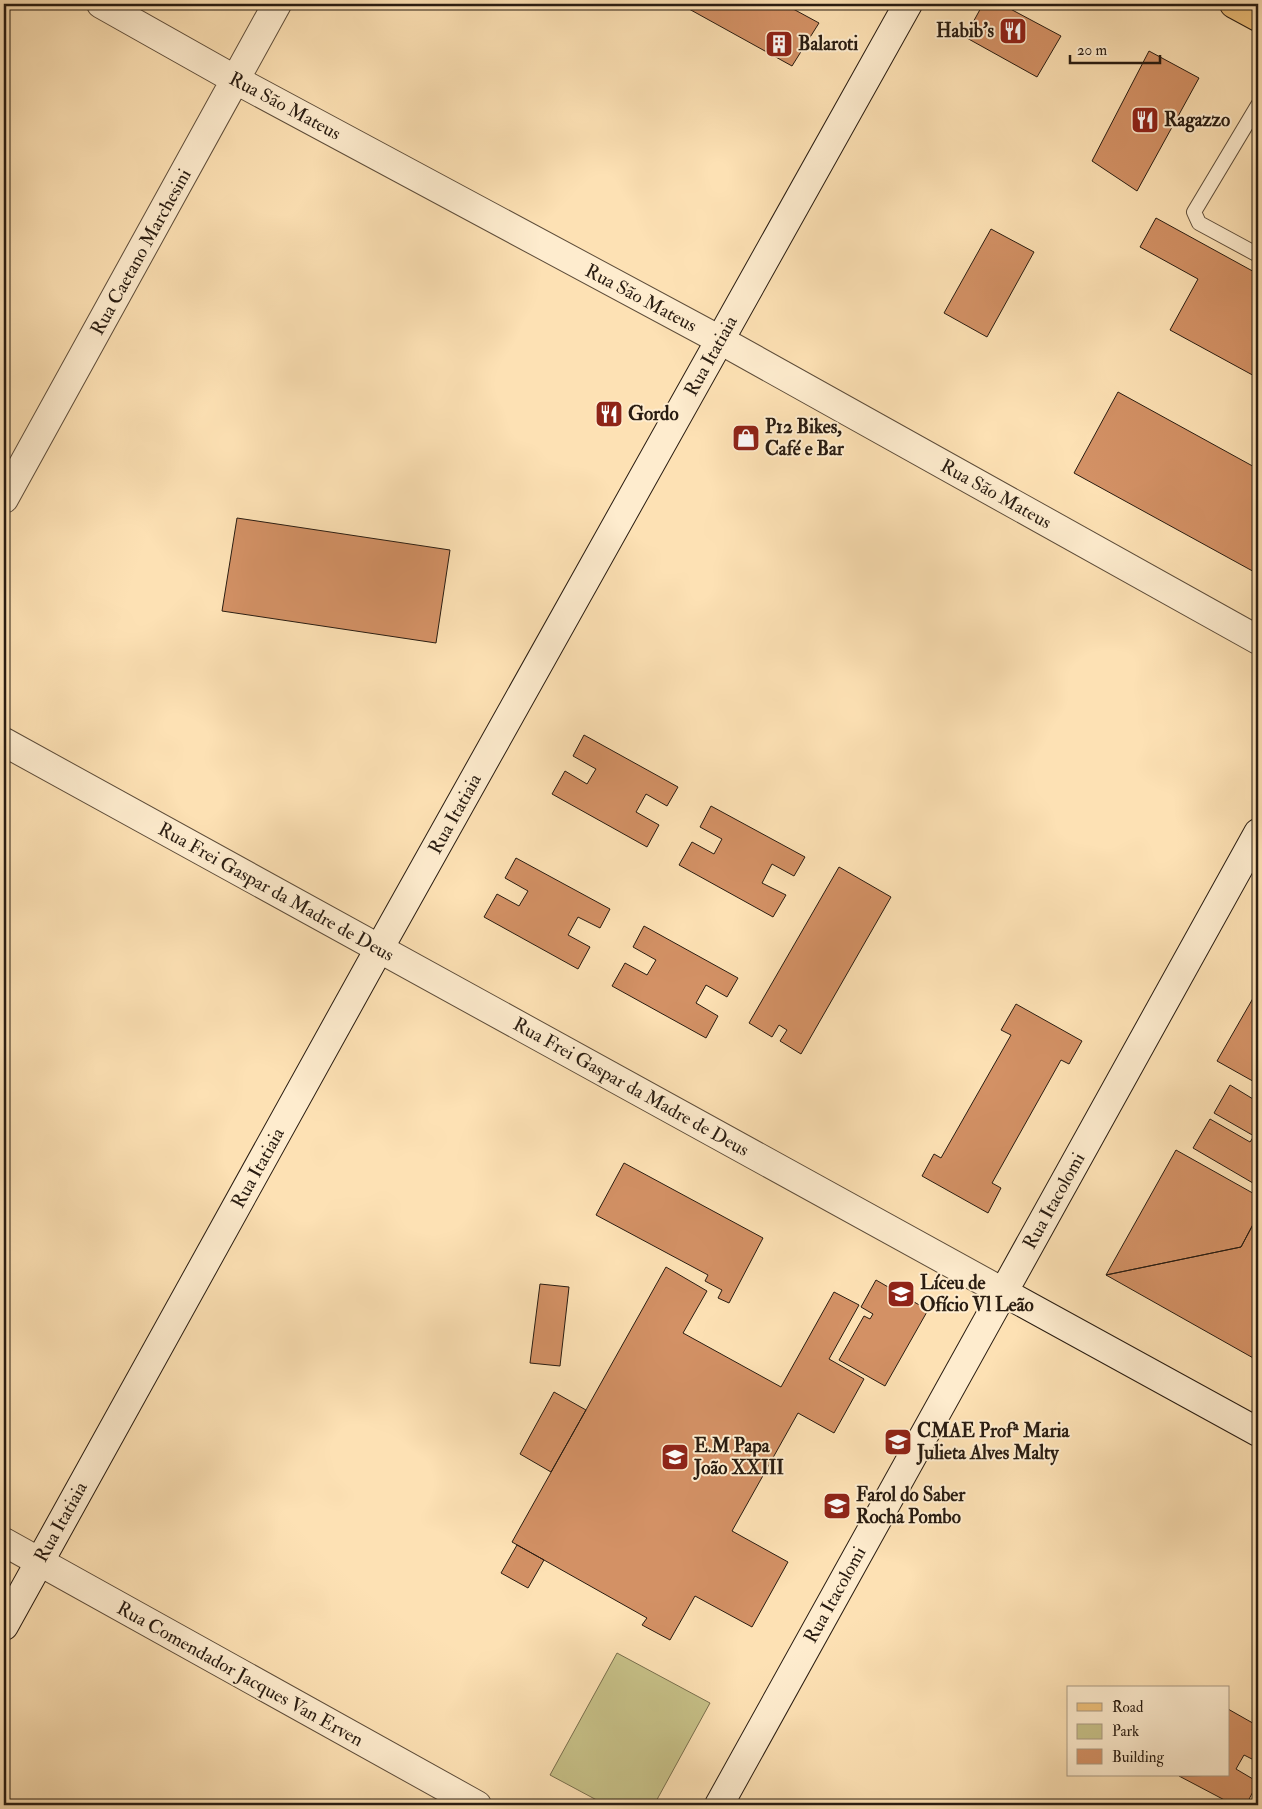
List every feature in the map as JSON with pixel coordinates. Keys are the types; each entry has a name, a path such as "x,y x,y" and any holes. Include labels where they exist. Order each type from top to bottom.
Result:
{"main road":[{"path":"1234,4 1258,17"}],"street":[{"name":"Rua São Mateus","path":"101,4 236,80 720,340 1258,640"},
{"name":"Rua Caetano Marchesini","path":"4,499 277,4"},
{"name":"Rua Itatiaia","path":"4,1626 380,948 908,4"},
{"name":"Rua Frei Gaspar da Madre de Deus","path":"4,742 1258,1432"},
{"name":"Rua Itacolomi","path":"719,1805 1258,833"},
{"name":"Rua Comendador Jacques Van Erven","path":"4,1542 477,1805"}],"lane":[{"path":"1258,105 1194,212 1198,223 1258,255"}],"green space":[{"path":"617,1653 710,1703 654,1805 606,1805 550,1775"}],"building":[{"name":"Balaroti","path":"680,4 784,4 819,23 792,66"},
{"path":"983,4 1001,4 1061,36 1037,77 965,37"},
{"name":"Ragazzo","path":"1149,51 1199,78 1137,191 1092,161"},
{"path":"1156,218 1258,274 1258,378 1170,330 1198,279 1140,247"},
{"path":"991,229 1034,252 987,337 944,313"},
{"path":"1118,392 1258,469 1258,574 1074,473"},
{"path":"237,518 450,550 436,643 222,611"},
{"path":"584,735 678,787 667,806 646,794 636,812 659,825 647,847 552,794 565,771 587,784 596,769 573,756"},
{"path":"711,806 805,857 794,876 772,864 762,883 786,895 773,917 679,865 692,842 714,854 722,839 700,827"},
{"path":"516,858 610,909 600,928 578,917 568,935 590,947 578,969 484,917 497,894 519,906 528,891 505,878"},
{"path":"839,867 891,897 801,1054 780,1041 787,1030 779,1025 772,1037 749,1023"},
{"path":"644,926 738,978 727,997 706,985 696,1003 718,1016 706,1038 612,986 625,963 647,975 656,960 633,947"},
{"path":"1258,990 1258,1004 1252,1000"},
{"path":"1252,1000 1258,1004 1258,1084 1217,1061"},
{"path":"1016,1004 1082,1041 1069,1064 1061,1060 992,1183 1001,1188 988,1213 922,1176 934,1154 941,1158 1011,1035 1001,1030"},
{"path":"1230,1085 1258,1102 1258,1186 1193,1148 1210,1119 1250,1142 1254,1136 1214,1113"},
{"path":"1176,1150 1258,1196 1258,1215 1241,1247 1106,1275"},
{"path":"624,1163 763,1238 729,1303 718,1298 722,1290 705,1281 708,1275 596,1215"},
{"path":"1258,1215 1258,1352 1255,1359 1106,1275 1241,1247"},
{"path":"666,1267 707,1291 683,1333 781,1387 834,1292 859,1305 829,1359 864,1379 834,1433 798,1413 732,1531 788,1562 752,1627 695,1596 670,1640 642,1625 647,1618 512,1542"},
{"path":"876,1280 928,1310 885,1386 839,1360 864,1316 870,1319 873,1314 861,1307"},
{"path":"540,1284 569,1287 560,1366 530,1363"},
{"path":"554,1392 586,1410 551,1472 520,1454"},
{"path":"517,1545 544,1560 528,1588 501,1573"},
{"path":"1230,1710 1258,1726 1258,1762 1244,1755 1236,1769 1258,1782 1246,1805 1234,1805 1179,1776 1230,1776"}],"place":[{"name":"Habib's","path":"1013,31"},
{"name":"Balaroti","path":"779,44"},
{"name":"Ragazzo","path":"1145,120"},
{"name":"Gordo","path":"609,414"},
{"name":"P12 Bikes, Café e Bar","path":"746,438"},
{"name":"Líceu de Ofício Vl Leão","path":"901,1294"},
{"name":"CMAE Profª Maria Julieta Alves Malty","path":"898,1442"},
{"name":"E.M Papa João XXIII","path":"675,1457"},
{"name":"Farol do Saber Rocha Pombo","path":"837,1506"}]}
